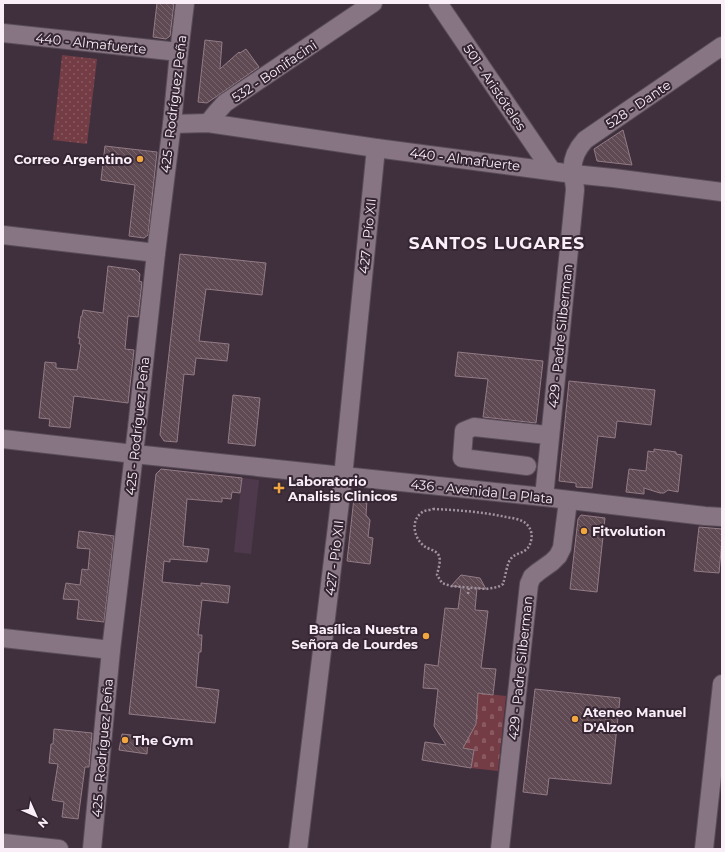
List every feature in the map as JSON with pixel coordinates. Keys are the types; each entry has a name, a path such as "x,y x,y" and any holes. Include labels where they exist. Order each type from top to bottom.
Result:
{"street":[{"name":"425 - Rodríguez Peña","path":"92,849 111,650 185,3"},
{"name":"532 - Bonifacini","path":"208,123 225,103 374,3"},
{"name":"501 - Aristóteles","path":"438,3 552,171"},
{"name":"440 - Almafuerte","path":"3,33 179,52"},
{"name":"528 - Dante","path":"573,174 573,161 575,154 578,147 585,140 722,46"},
{"name":"440 - Almafuerte","path":"208,123 376,148 722,192"},
{"path":"172,124 208,123"},
{"name":"427 - Pío XII","path":"298,849 344,476 376,148"},
{"name":"429 - Padre Silberman","path":"544,497 575,190 573,174"},
{"path":"3,235 156,253"},
{"path":"527,466 462,458 464,431 474,426 550,435"},
{"name":"436 - Avenida La Plata","path":"3,439 722,517"},
{"name":"429 - Padre Silberman","path":"500,849 529,584 532,577 552,562 558,556 562,548 568,501"},
{"path":"3,638 111,650"},
{"path":"704,849 722,684"},
{"path":"3,842 59,849"}],"path":[{"path":"433,509 497,515 523,521 529,527 532,534 528,548 515,555 510,560 503,584 498,587 486,589 469,587 451,586 442,583 437,575 440,559 437,553 424,545 418,539 414,530 414,524 417,518 424,511 433,509"},
{"path":"468,594 469,587"}],"shaded area":[{"path":"242,478 259,480 251,554 234,552"}],"green space":[{"path":"62,55 97,59 87,144 53,140"},
{"path":"478,693 506,696 498,771 471,768 474,750 460,748 476,724"}],"building":[{"path":"157,3 174,3 170,36 166,39 153,37"},
{"path":"205,40 222,42 220,69 239,52 240,53 246,49 259,67 207,103 198,102"},
{"path":"623,130 632,165 597,161 594,149"},
{"path":"105,146 157,152 148,235 144,238 129,236 135,185 101,180"},
{"path":"180,254 266,263 262,295 206,289 199,341 229,344 227,361 196,358 194,375 184,374 177,442 164,441 160,435"},
{"path":"108,266 136,270 140,274 139,281 142,282 138,317 128,316 125,349 134,350 128,403 74,396 70,428 49,426 50,419 39,418 45,362 56,363 56,368 77,370 81,344 79,344 80,338 78,338 81,316 83,310 103,313"},
{"path":"458,352 543,361 536,423 483,417 488,379 455,376"},
{"path":"569,381 655,390 651,425 617,421 615,438 598,436 592,488 576,487 576,483 559,481"},
{"path":"233,395 260,398 255,446 228,443"},
{"path":"654,449 676,452 676,454 682,455 678,492 668,490 664,493 660,493 644,488 644,494 626,492 629,469 646,471 648,451 654,452"},
{"path":"161,469 242,478 240,493 232,492 231,499 222,498 222,502 187,499 183,546 209,549 207,562 170,559 170,562 164,561 162,582 201,586 201,583 230,586 228,603 202,600 198,635 202,635 196,687 219,690 215,723 129,714 156,474"},
{"path":"354,498 367,500 366,515 370,520 368,537 373,538 370,564 347,561"},
{"path":"581,515 605,518 597,592 570,589 578,519"},
{"path":"699,527 722,529 719,573 694,571"},
{"path":"79,531 114,536 104,622 77,619 79,600 63,599 66,583 80,585 82,569 88,570 90,549 77,548"},
{"path":"461,575 480,578 486,589 477,588 475,610 488,611 481,668 496,669 493,695 478,693 476,724 463,748 474,750 471,768 422,760 425,742 446,745 434,726 438,689 423,688 425,664 438,666 445,608 458,609 461,587 451,586"},
{"path":"535,689 620,698 611,784 549,778 547,795 523,792"},
{"path":"54,729 92,733 89,767 85,767 78,819 62,817 64,802 52,800 58,764 49,763"},
{"path":"122,734 148,737 147,754 119,750"}],"place":[{"name":"Correo Argentino","path":"140,159"},
{"name":"Laboratorio Analisis Clinicos","path":"279,488"},
{"name":"Fitvolution","path":"584,531"},
{"name":"Basílica Nuestra Señora de Lourdes","path":"426,636"},
{"name":"Ateneo Manuel D'Alzon","path":"575,719"},
{"name":"The Gym","path":"125,740"}],"district":[{"name":"SANTOS LUGARES","path":"497,243"}]}
